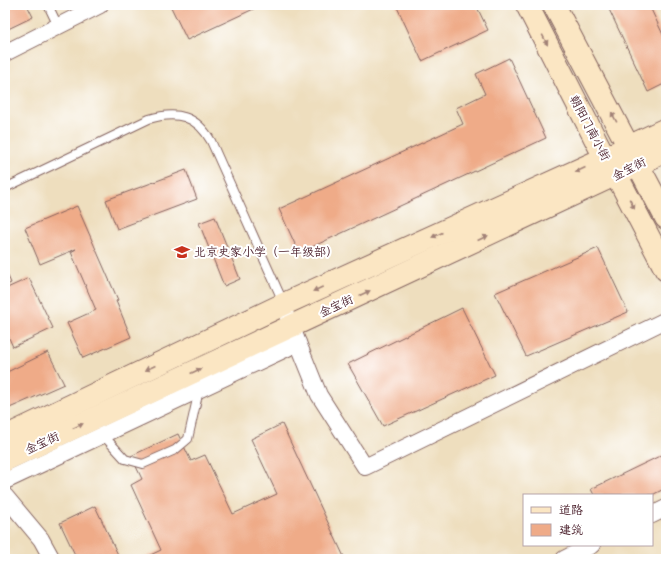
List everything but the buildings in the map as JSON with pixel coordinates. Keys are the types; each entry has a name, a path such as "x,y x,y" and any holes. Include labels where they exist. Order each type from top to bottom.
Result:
{"main road":[{"name":"朝阳门南小街","path":"527,5 666,270"},
{"path":"554,5 666,218"},
{"name":"金宝街","path":"5,460 294,335 633,156 666,129"},
{"name":"金宝街","path":"633,156 666,151"},
{"name":"金宝街","path":"5,437 284,304 611,167"}],"street":[{"path":"5,52 100,5"},
{"path":"284,304 294,335 319,395 365,467 666,320"},
{"path":"5,481 199,390 294,335"},
{"path":"5,496 40,539 52,559"},
{"path":"653,514 666,508"},
{"path":"564,559 590,546"}],"lane":[{"path":"48,5 58,26"},
{"path":"5,188 149,119 164,115 181,115 195,122 205,131 211,141 284,304"},
{"path":"103,435 125,459 143,464 175,450 188,439 199,390"}],"place":[{"name":"北京史家小学（一年级部）","path":"182,252"}]}
